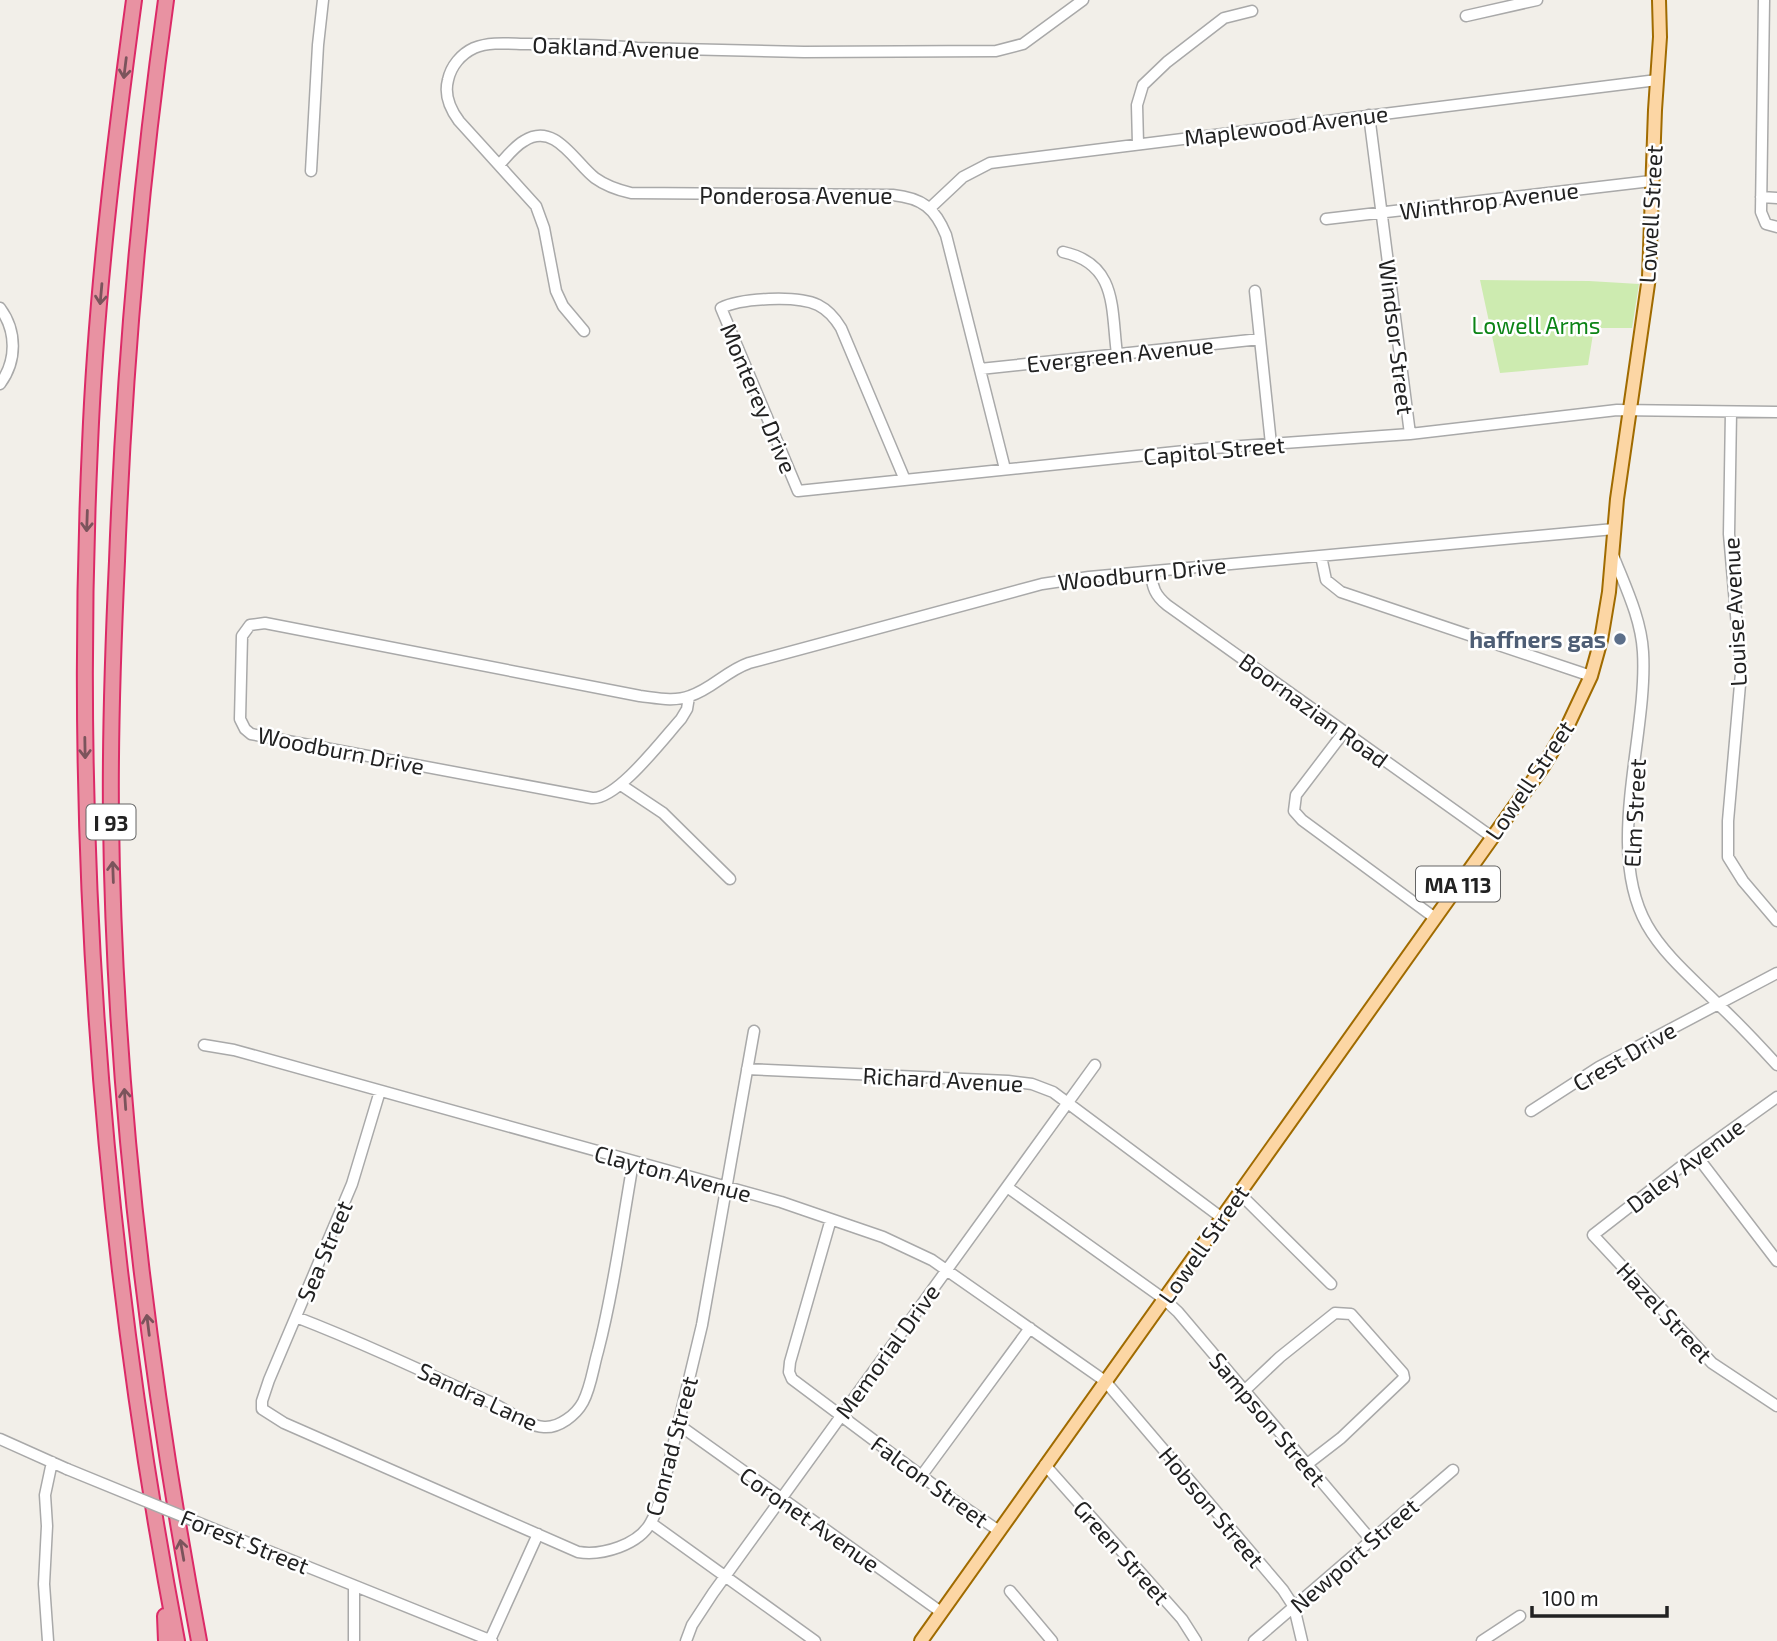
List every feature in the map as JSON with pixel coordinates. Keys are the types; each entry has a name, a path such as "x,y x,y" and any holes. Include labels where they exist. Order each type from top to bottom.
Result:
{"highway":[{"name":"I 93","path":"134,0 107,225 92,403 85,597 85,738 92,930 110,1180 126,1326 177,1641"},
{"name":"I 93","path":"166,0 137,234 126,379 114,635 111,820 119,1001 133,1189 159,1409 200,1641"},
{"path":"163,1566 166,1641"},
{"path":"189,1586 205,1641"}],"main road":[{"name":"Lowell Street","path":"921,1641 1544,765 1591,676 1601,640 1648,277 1660,37 1659,0"}],"street":[{"path":"311,170 323,0"},
{"name":"Oakland Avenue","path":"584,331 563,306 556,291 544,228 536,206 454,115 447,94 448,79 454,65 464,54 483,45 612,45 804,52 996,51 1023,44 1083,0"},
{"path":"1466,16 1537,0"},
{"path":"1764,0 1761,197 1763,220 1770,226 1777,227"},
{"path":"1138,144 1137,105 1143,85 1167,62 1224,18 1252,11"},
{"name":"Maplewood Avenue","path":"930,208 963,177 990,163 1657,80"},
{"name":"Windsor Street","path":"1369,115 1410,433"},
{"name":"Ponderosa Avenue","path":"500,164 525,140 542,136 559,142 595,178 612,188 631,193 894,195 916,199 930,208"},
{"name":"Winthrop Avenue","path":"1326,219 1651,181"},
{"path":"1761,197 1777,198"},
{"path":"930,208 939,219 946,235 1005,469"},
{"path":"1063,252 1094,265 1108,284 1117,354"},
{"path":"1255,291 1271,444"},
{"name":"Monterey Drive","path":"798,491 721,308 731,303 799,300 817,304 832,315 841,328 905,480"},
{"path":"0,308 10,327 13,352 8,371 0,384"},
{"name":"Evergreen Avenue","path":"980,369 1260,339"},
{"name":"Capitol Street","path":"798,491 1630,410 1777,412"},
{"name":"Louise Avenue","path":"1731,412 1729,534 1741,673 1728,821 1728,857 1738,874 1777,920"},
{"name":"Woodburn Drive","path":"689,697 687,709 681,719 621,785 606,796 592,797 251,734 245,729 240,715 243,633 253,624 265,624 640,696 674,699 689,697 728,672 749,663 1021,588 1065,580 1614,529"},
{"name":"Elm Street","path":"1612,555 1632,603 1643,651 1629,834 1629,873 1633,892 1647,925 1665,951 1777,1065"},
{"path":"1321,556 1326,580 1341,592 1591,676"},
{"name":"Boornazian Road","path":"1152,572 1153,588 1161,600 1492,837"},
{"path":"1344,732 1296,795 1294,811 1301,820 1435,918"},
{"path":"621,785 663,813 730,879"},
{"name":"Crest Drive","path":"1531,1111 1598,1067 1777,972"},
{"name":"Conrad Street","path":"262,1409 284,1423 578,1552 604,1551 641,1535 651,1523 661,1496 702,1325 754,1031"},
{"name":"Clayton Avenue","path":"204,1045 234,1049 831,1219 907,1248 947,1270 1105,1381"},
{"name":"Memorial Drive","path":"686,1641 692,1625 725,1576 1095,1065"},
{"name":"Richard Avenue","path":"747,1069 1020,1082 1043,1088 1222,1218"},
{"name":"Sea Street","path":"262,1409 269,1380 352,1184 380,1091"},
{"name":"Daley Avenue","path":"1593,1235 1696,1155 1777,1097"},
{"path":"1696,1155 1777,1261"},
{"name":"Sandra Lane","path":"296,1317 416,1367 504,1408 531,1424 546,1428 559,1424 572,1416 582,1403 589,1385 607,1313 633,1163"},
{"name":"Sampson Street","path":"1007,1187 1164,1299 1178,1312 1371,1540"},
{"path":"1239,1194 1331,1284"},
{"name":"Falcon Street","path":"831,1219 789,1372 792,1379 999,1531"},
{"name":"Hazel Street","path":"1593,1235 1712,1363 1777,1406"},
{"path":"1243,1392 1280,1357 1335,1313 1351,1314 1363,1327 1404,1378 1350,1429 1306,1465"},
{"path":"922,1475 1030,1328"},
{"name":"Hobson Street","path":"1105,1381 1283,1590 1294,1607 1302,1641"},
{"name":"Coronet Avenue","path":"679,1425 941,1612"},
{"name":"Forest Street","path":"0,1439 491,1641"},
{"path":"48,1641 44,1584 47,1526 45,1495 52,1462"},
{"name":"Green Street","path":"1045,1465 1182,1619 1196,1641"},
{"name":"Newport Street","path":"1255,1641 1453,1470"},
{"path":"651,1523 815,1641"},
{"path":"491,1641 538,1534"},
{"path":"354,1641 355,1586"},
{"path":"1010,1591 1052,1641"},
{"path":"1482,1641 1520,1616"}],"green space":[{"name":"Lowell Arms","path":"1480,280 1639,284 1632,328 1594,328 1588,365 1500,373"}],"place":[{"name":"haffners gas","path":"1620,639"}]}
